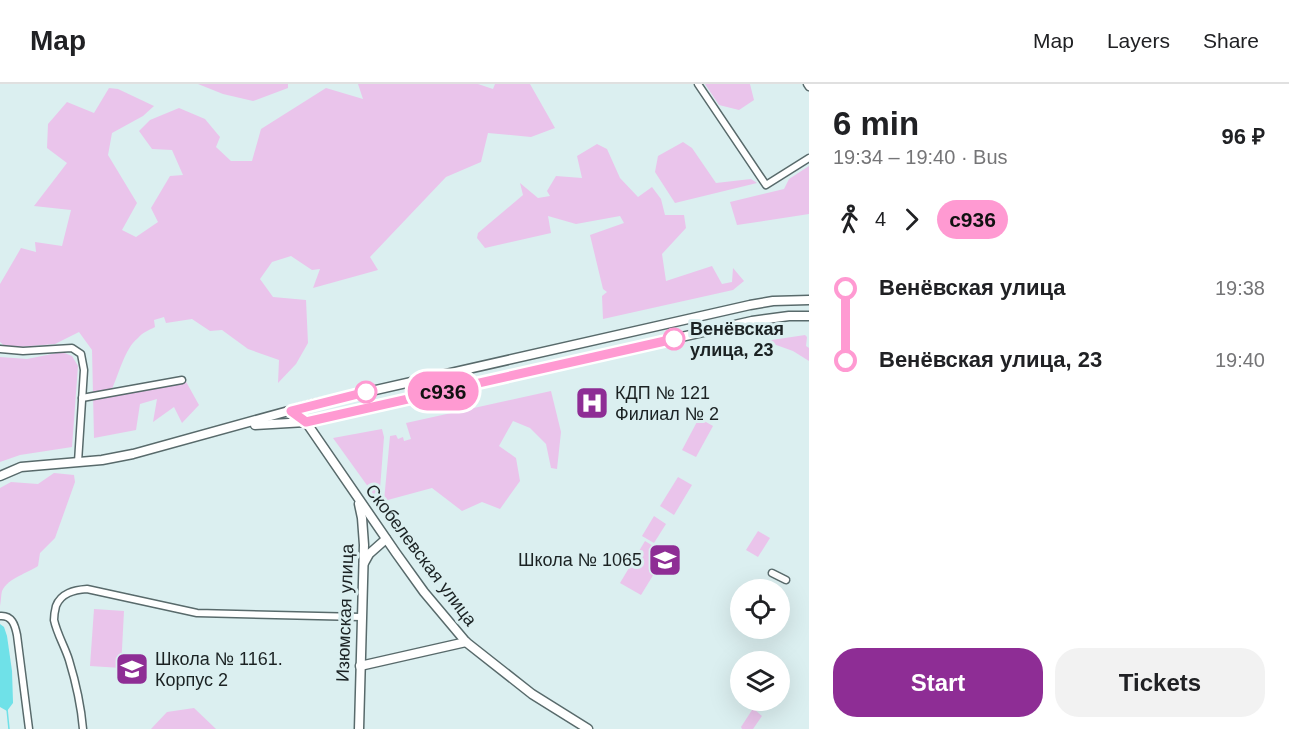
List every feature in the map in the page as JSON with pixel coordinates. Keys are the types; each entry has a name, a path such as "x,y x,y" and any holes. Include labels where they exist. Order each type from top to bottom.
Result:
{"street":[{"path":"698,84 766,185 809,158"},
{"path":"0,476 21,467 133,454 314,404 750,305 773,301 809,300"},
{"path":"239,426 306,422 752,321 809,316"},
{"path":"601,338 599,348 606,354"},
{"path":"0,349 23,351 72,348 81,354 84,370 78,462"},
{"path":"559,348 565,357 562,364"},
{"path":"82,399 182,380"},
{"path":"306,422 304,412 314,404"},
{"path":"291,411 306,422"},
{"path":"317,439 316,427 324,418"},
{"name":"Скобелевская улица","path":"306,422 424,592 466,642 532,694 588,729"},
{"name":"Изюмская улица","path":"357,498 362,518 363,565 358,729"},
{"path":"363,565 369,554 386,539"},
{"path":"772,573 784,579"},
{"path":"83,729 80,703 69,660 54,620 56,606 60,599 77,590 87,589 197,613 361,617"},
{"path":"0,616 8,617 14,623 22,666 29,729"},
{"path":"360,666 466,642"}],"shaded area":[{"path":"198,84 288,84 288,88 253,101 223,94"},
{"path":"358,84 478,84 493,89 495,84 530,84 555,128 531,137 488,133 481,162 446,177 370,257 378,270 313,288 320,269 312,270 291,256 272,262 260,279 273,297 306,300 308,343 296,364 278,383 279,360 248,349 222,330 210,331 192,319 166,323 164,317 154,320 155,327 142,335 129,349 111,391 184,378 199,405 182,423 174,407 153,422 157,399 140,404 136,430 94,438 92,350 79,332 55,344 7,348 0,342 0,284 21,248 36,252 35,242 62,246 71,210 34,206 67,163 47,148 48,124 67,102 94,113 109,88 118,89 154,106 143,116 112,133 108,155 137,203 122,230 136,237 158,222 151,208 170,176 183,175 172,150 152,149 139,131 150,120 179,108 205,119 220,137 216,147 231,161 252,161 261,129 326,88 363,99"},
{"path":"705,84 750,84 754,100 739,110 719,105"},
{"path":"683,142 692,148 716,183 751,179 757,183 675,203 655,172 658,156"},
{"path":"597,144 607,149 620,178 638,197 652,187 661,199 665,215 684,215 686,228 662,254 666,281 712,266 722,284 732,282 733,268 744,281 733,290 603,319 602,296 607,292 603,289 590,235 624,223 620,216 576,224 548,216 551,233 485,248 477,238 478,233 523,195 520,183 538,198 550,196 547,191 556,176 582,178 577,156"},
{"path":"809,166 809,214 737,225 730,202 784,189 789,179"},
{"path":"805,335 807,337 806,346 809,348 809,361 793,351 765,341"},
{"path":"62,352 72,356 78,366 72,447 20,455 0,462 0,357 27,359"},
{"path":"551,391 561,432 557,469 551,468 546,444 530,428 513,421 499,446 516,458 520,481 500,509 482,502 462,511 432,488 384,501 390,436 396,435 398,439 403,437 404,441 411,439 406,423"},
{"path":"699,418 713,426 696,457 682,450"},
{"path":"382,429 384,437 379,502 333,438"},
{"path":"54,473 74,475 75,482 55,538 40,553 38,566 13,579 5,586 0,606 0,488 11,482 38,484"},
{"path":"678,477 692,485 674,515 660,506"},
{"path":"654,516 666,524 654,543 642,536"},
{"path":"758,531 770,538 758,557 746,550"},
{"path":"645,541 666,554 641,595 620,583"},
{"path":"94,609 124,611 121,668 90,666"},
{"path":"194,708 216,729 151,729 167,712"},
{"path":"751,711 756,711 762,716 753,729 742,729 741,727"}],"water":[{"path":"0,624 4,627 7,636 12,671 13,703 7,711 0,707"}],"waterway":[{"path":"7,709 9,729"}],"bus line":[{"name":"с936","path":"366,392 291,411 306,422 674,339"}],"place":[{"name":"Венёвская улица, 23","path":"674,339"},
{"name":"КДП № 121 Филиал № 2","path":"592,403"},
{"name":"Школа № 1065","path":"665,560"},
{"name":"Школа № 1161. Корпус 2","path":"132,669"}]}
